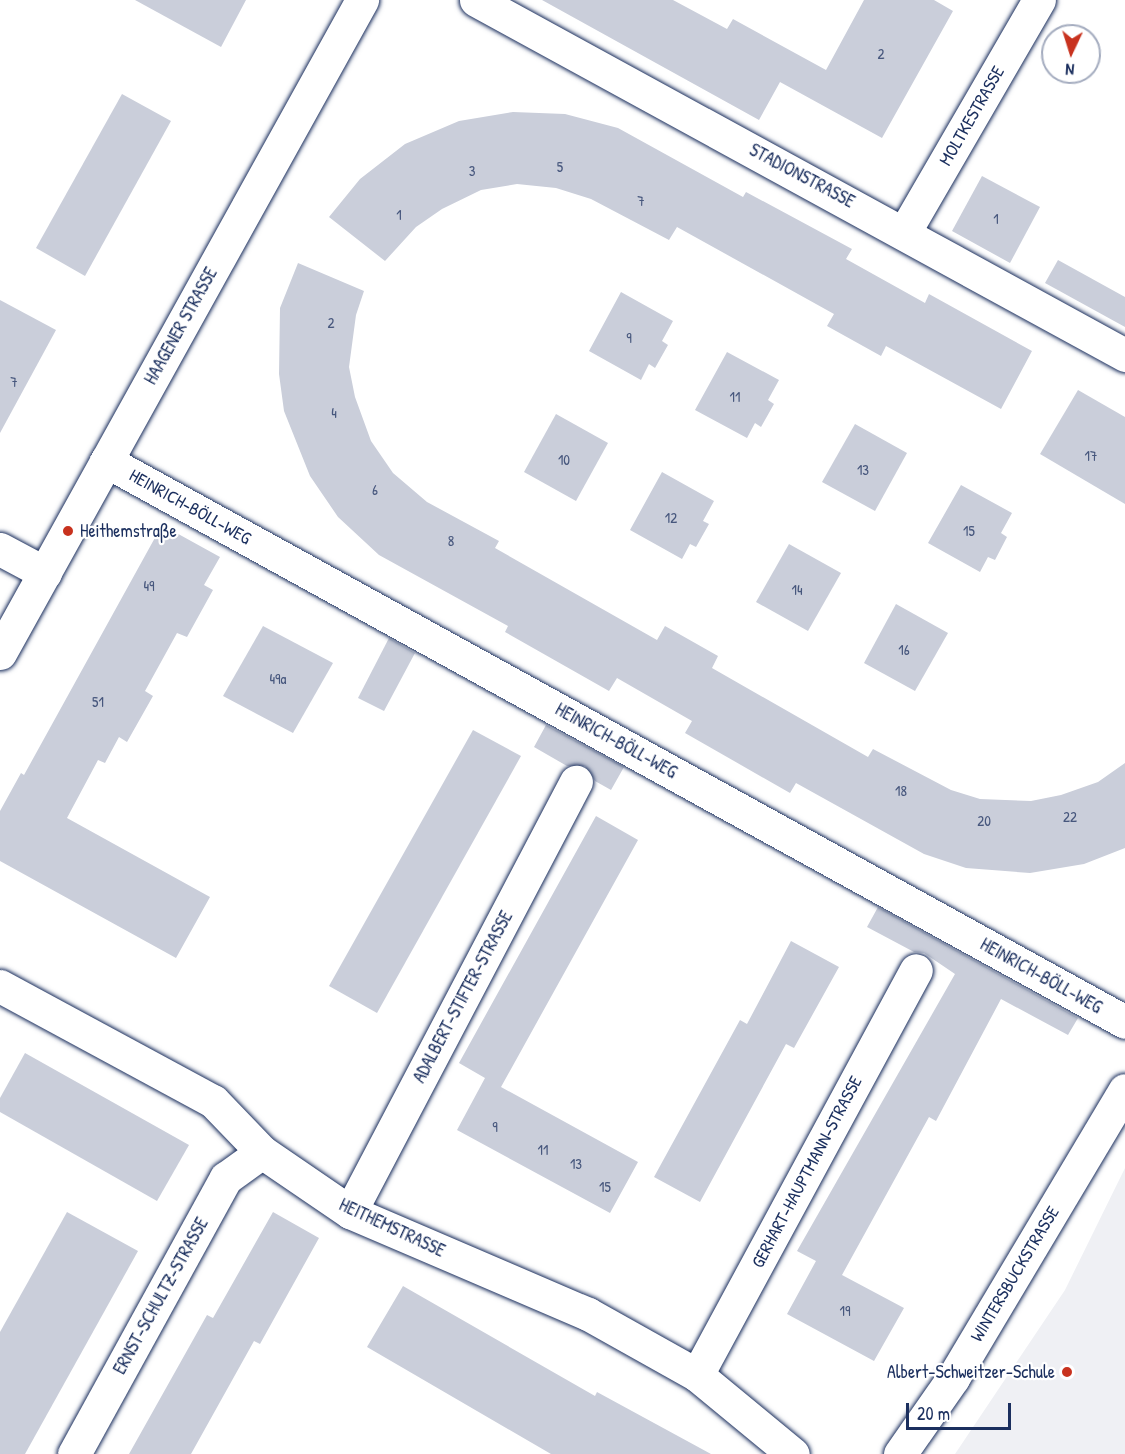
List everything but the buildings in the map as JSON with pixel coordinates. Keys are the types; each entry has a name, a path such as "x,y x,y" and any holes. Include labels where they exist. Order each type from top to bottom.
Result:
{"street":[{"name":"HAAGENER STRASSE","path":"0,653 362,0"},
{"name":"STADIONSTRASSE","path":"476,0 905,231 1125,355"},
{"name":"MOLTKESTRASSE","path":"905,231 1039,0"},
{"name":"HEINRICH-BÖLL-WEG","path":"106,461 1125,1022"},
{"path":"0,549 45,573"},
{"name":"ADALBERT-STIFTER-STRASSE","path":"350,1212 576,782"},
{"name":"GERHART-HAUPTMANN-STRASSE","path":"697,1375 916,970"},
{"name":"HEITHEMSTRASSE","path":"0,986 213,1101 262,1152 350,1212 588,1314 697,1375 793,1454"},
{"name":"WINTERSBUCKSTRASSE","path":"900,1454 953,1378 1125,1090"},
{"name":"ERNST-SCHULTZ-STRASSE","path":"74,1454 226,1178 262,1152"}],"shaded area":[{"name":"Albert-Schweitzer-Schule","path":"1125,1168 1125,1454 955,1454 1065,1290"}],"place":[{"name":"Heithemstraße","path":"68,531"},
{"name":"Albert-Schweitzer-Schule","path":"1067,1372"}]}
